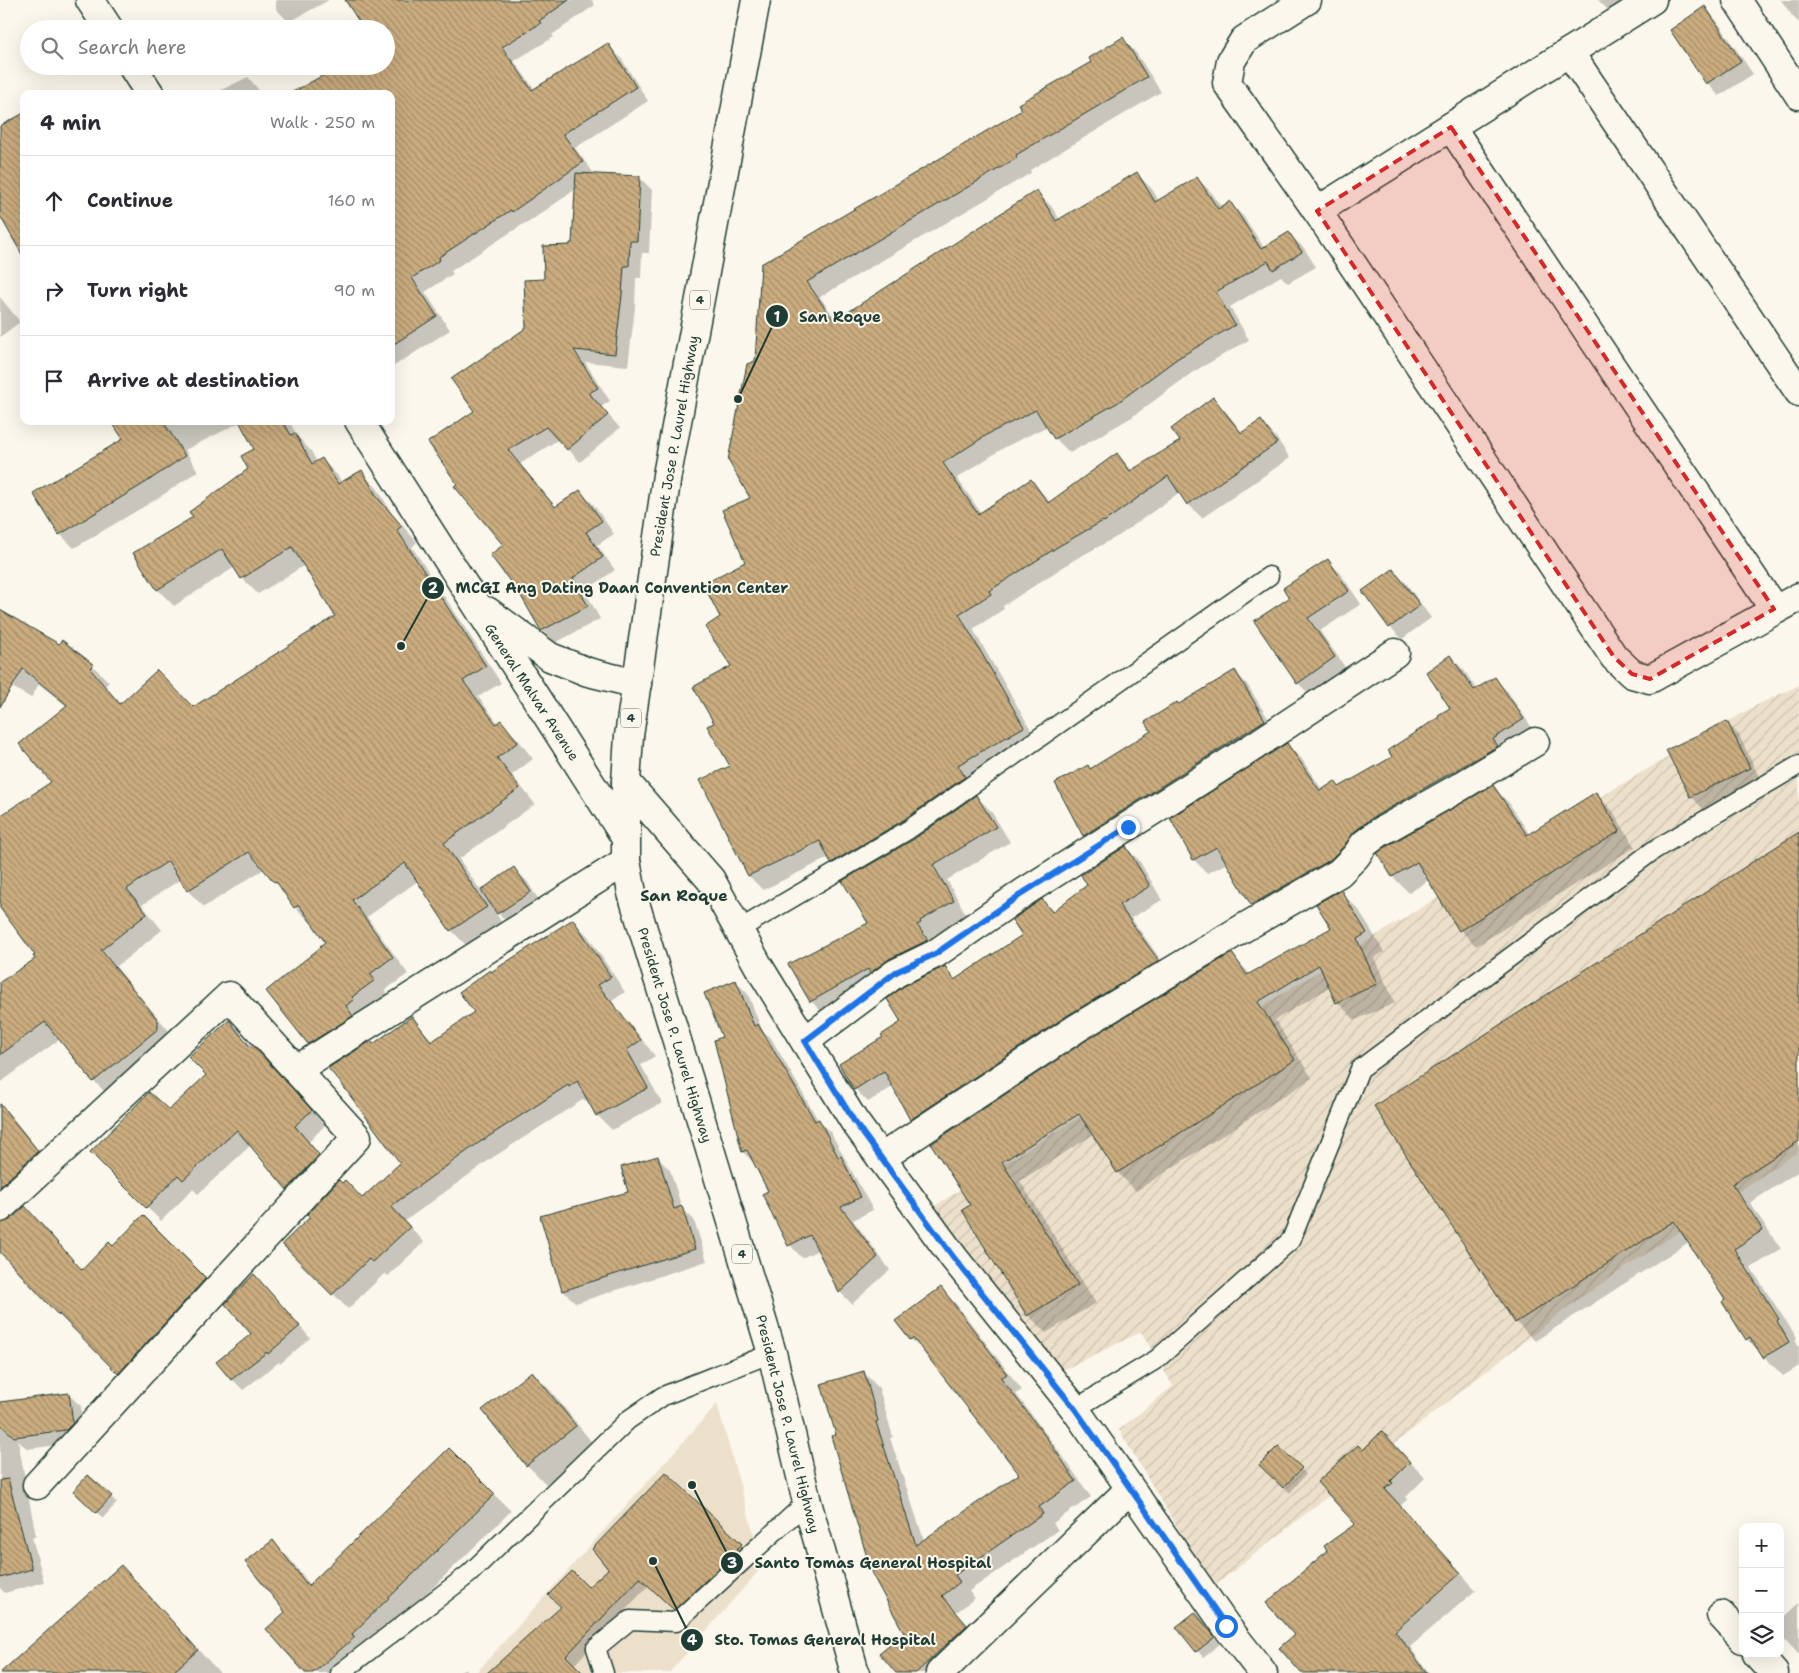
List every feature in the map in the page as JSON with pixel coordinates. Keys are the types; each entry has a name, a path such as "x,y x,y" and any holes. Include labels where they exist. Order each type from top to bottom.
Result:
{"main road":[{"path":"90,0 102,20"},
{"name":"President Jose P. Laurel Highway","path":"756,0 667,475 628,736 625,849 632,893 772,1353 807,1502 855,1673"},
{"path":"1307,0 1244,40 1230,61 1227,83 1317,211 1614,657 1632,674 1650,679 1774,609 1799,597"},
{"path":"1317,211 1652,0"},
{"path":"1737,0 1799,95"},
{"path":"1569,52 1799,392"},
{"path":"138,75 147,90"},
{"path":"1451,126 1774,609"},
{"name":"General Malvar Avenue","path":"362,425 475,602 625,849"},
{"path":"475,602 550,657 588,672 637,684"},
{"path":"805,1041 896,972 935,954 1026,891 1250,749 1395,653"},
{"path":"881,1158 1077,1028 1339,873 1356,856 1364,844 1380,832 1535,742"},
{"path":"626,782 711,880 738,930 854,1121 954,1258 1075,1409 1226,1626 1263,1673"},
{"path":"296,1070 625,849"},
{"path":"0,1208 229,996 357,1137 37,1485"},
{"path":"940,1673 1130,1489"},
{"path":"1721,1615 1739,1635"},
{"path":"1761,1658 1774,1673"}],"lane":[{"path":"738,930 908,830 1269,576"},
{"path":"1075,1409 1157,1359 1291,1240 1360,1069 1654,850 1799,764"},
{"path":"340,1673 470,1574 628,1420 663,1396 772,1353"},
{"path":"604,1673 596,1648 630,1620 676,1622 807,1502"}],"highlighted area":[{"path":"1451,127 1774,609 1650,679 1632,674 1614,657 1317,211"}],"shaded area":[{"path":"1799,685 1799,1151 1573,1303 1213,1587 1119,1430 1173,1386 1141,1332 1055,1374 931,1208 1600,797 1753,707"},
{"path":"717,1404 763,1566 669,1673 476,1673"}],"building":[{"path":"345,0 569,0 539,21 541,23 502,47 532,90 608,43 636,87 563,134 583,162 512,212 511,210 439,257 440,260 412,278 437,316 395,343 395,90 296,90 324,75 395,75 395,20 358,20"},
{"path":"1705,6 1741,61 1706,84 1670,30"},
{"path":"1123,37 1147,77 1016,155 1017,158 807,282 834,321 1037,190 1056,221 1137,172 1155,202 1197,177 1218,209 1230,201 1261,249 1289,232 1302,252 1273,270 1268,261 1216,292 1235,325 1178,358 1117,403 1054,439 1036,410 990,433 943,463 978,514 1031,479 1048,503 1117,453 1130,471 1180,441 1171,429 1213,397 1241,433 1261,420 1277,443 1187,505 1168,476 1104,522 1059,546 989,591 991,594 959,614 1024,727 958,765 965,777 902,821 831,863 820,841 748,876 700,780 730,766 707,726 714,723 693,687 731,666 705,627 720,617 703,584 745,562 722,510 750,498 728,460 747,364 755,361 761,264 1022,110 1018,104 1091,62 1089,58"},
{"path":"20,115 20,251 0,216 0,126"},
{"path":"576,173 640,176 637,241 630,241 629,266 624,266 615,354 574,350 598,388 589,393 608,415 567,450 546,427 508,450 555,507 580,490 602,521 586,532 603,557 573,578 588,606 541,631 521,596 490,555 503,545 454,486 457,484 428,442 474,411 451,379 526,328 524,280 544,279 543,246 570,245 572,243"},
{"path":"114,425 166,425 185,456 145,483 59,535 33,493 123,439"},
{"path":"241,425 285,425 291,435 295,433 312,464 322,458 338,484 362,470 377,497 402,526 397,530 486,666 463,681 496,724 501,720 518,742 497,758 520,788 444,843 487,907 450,931 405,863 352,900 393,957 370,974 375,980 352,997 354,999 346,1006 353,1016 308,1044 266,991 325,942 299,905 294,908 276,881 274,882 249,852 187,891 168,861 127,889 147,914 101,950 158,1020 158,1029 93,1082 45,1022 0,1055 0,982 35,959 33,956 35,955 0,908 0,816 51,782 19,744 67,705 23,669 0,707 0,610 59,644 62,640 94,665 90,669 120,704 157,670 193,707 335,616 292,547 241,579 222,549 157,590 133,553 193,517 189,512 248,469 241,456 254,449"},
{"path":"1328,559 1349,591 1308,618 1335,657 1297,684 1254,621 1289,598 1283,588"},
{"path":"1393,569 1420,605 1389,628 1362,591"},
{"path":"1450,655 1474,690 1495,677 1524,719 1493,739 1498,746 1372,818 1354,832 1344,846 1330,860 1251,905 1217,847 1193,860 1170,818 1287,743 1320,791 1335,781 1339,787 1392,757 1388,750 1450,708 1426,672"},
{"path":"1235,670 1265,720 1083,836 1055,783 1088,765 1090,769 1151,731 1145,722"},
{"path":"1727,721 1750,768 1690,797 1666,750"},
{"path":"1493,785 1527,835 1596,792 1620,831 1459,931 1417,862 1392,877 1377,853"},
{"path":"976,795 996,827 933,865 954,901 920,921 921,923 917,925 928,940 889,959 870,973 868,969 810,1002 788,964 868,923 842,881 914,839"},
{"path":"1799,832 1799,1141 1732,1184 1763,1230 1734,1249 1779,1319 1777,1321 1789,1342 1763,1358 1750,1337 1746,1340 1722,1302 1725,1300 1674,1221 1515,1323 1374,1106"},
{"path":"1126,846 1150,886 1119,905 1159,961 1068,1015 910,1120 884,1071 854,1090 839,1064 883,1037 881,1035 901,1022 887,999 904,986 945,966 954,980 1022,935 1012,920 1042,899 1052,912 1087,885 1081,875"},
{"path":"514,867 531,892 497,914 481,890"},
{"path":"1341,890 1367,933 1357,939 1377,984 1336,1003 1319,965 1258,1002 1295,1060 1117,1173 1079,1114 1002,1162 1078,1285 1027,1316 962,1210 970,1205 931,1144 1085,1041 1232,953 1247,975 1331,928 1316,904"},
{"path":"573,919 611,977 598,985 641,1040 627,1050 648,1088 596,1116 577,1081 477,1144 391,1206 410,1227 372,1262 369,1259 332,1295 282,1244 310,1217 307,1214 339,1180 342,1183 345,1180 362,1198 400,1163 328,1068 371,1041 373,1044 412,1016 431,1042 474,1012 459,992 490,970 491,972"},
{"path":"736,980 754,1026 758,1024 815,1121 819,1119 838,1157 841,1156 861,1197 841,1207 878,1257 839,1293 810,1235 788,1246 762,1194 768,1191 747,1150 742,1152 714,1040 722,1037 704,993"},
{"path":"229,1020 250,1047 253,1045 312,1110 295,1126 319,1155 287,1190 237,1130 183,1180 178,1175 146,1208 90,1152 149,1092 169,1110 206,1075 188,1057"},
{"path":"0,1104 38,1151 0,1187"},
{"path":"658,1156 674,1209 682,1206 695,1249 562,1291 540,1216 628,1192 621,1167"},
{"path":"25,1206 82,1270 109,1242 113,1246 143,1215 206,1278 118,1374 58,1313 59,1316 0,1252 0,1223 10,1220"},
{"path":"254,1274 300,1326 268,1354 267,1352 231,1380 216,1362 251,1334 225,1304"},
{"path":"941,1287 1007,1374 1001,1378 1049,1441 1076,1481 1039,1507 1043,1514 955,1575 960,1582 942,1596 967,1625 916,1673 896,1673 879,1653 904,1633 872,1574 831,1436 836,1435 821,1384 864,1371 878,1421 876,1422 916,1545 1019,1474 913,1338 910,1340 895,1321"},
{"path":"532,1371 576,1426 526,1466 482,1410"},
{"path":"69,1393 73,1423 66,1430 14,1437 0,1424 0,1402"},
{"path":"1382,1431 1410,1462 1391,1481 1393,1483 1385,1489 1461,1573 1395,1631 1427,1673 1301,1673 1279,1648 1294,1635 1266,1603 1327,1551 1324,1546 1355,1524 1317,1482 1358,1445 1363,1450"},
{"path":"1278,1446 1302,1468 1283,1488 1259,1465"},
{"path":"449,1448 495,1494 352,1634 355,1637 313,1673 305,1673 266,1629 285,1612 245,1562 273,1540 308,1586"},
{"path":"666,1472 742,1544 674,1610 640,1578 566,1656 583,1673 487,1673 561,1607 548,1595 572,1571 588,1587 608,1569 592,1549"},
{"path":"88,1475 112,1496 96,1513 73,1491"},
{"path":"8,1479 32,1569 0,1578 0,1480"},
{"path":"121,1565 198,1650 172,1673 0,1673"},
{"path":"1195,1612 1215,1637 1196,1652 1176,1627"}],"place":[{"name":"San Roque","path":"738,399"},
{"name":"MCGI Ang Dating Daan Convention Center","path":"401,646"},
{"name":"Santo Tomas General Hospital","path":"692,1485"},
{"name":"Sto. Tomas General Hospital","path":"653,1561"}],"district":[{"name":"San Roque","path":"684,895"}],"route":[{"path":"1128,827 1026,891 935,954 896,972 805,1041 854,1121 954,1258 1075,1409 1226,1626"}]}
